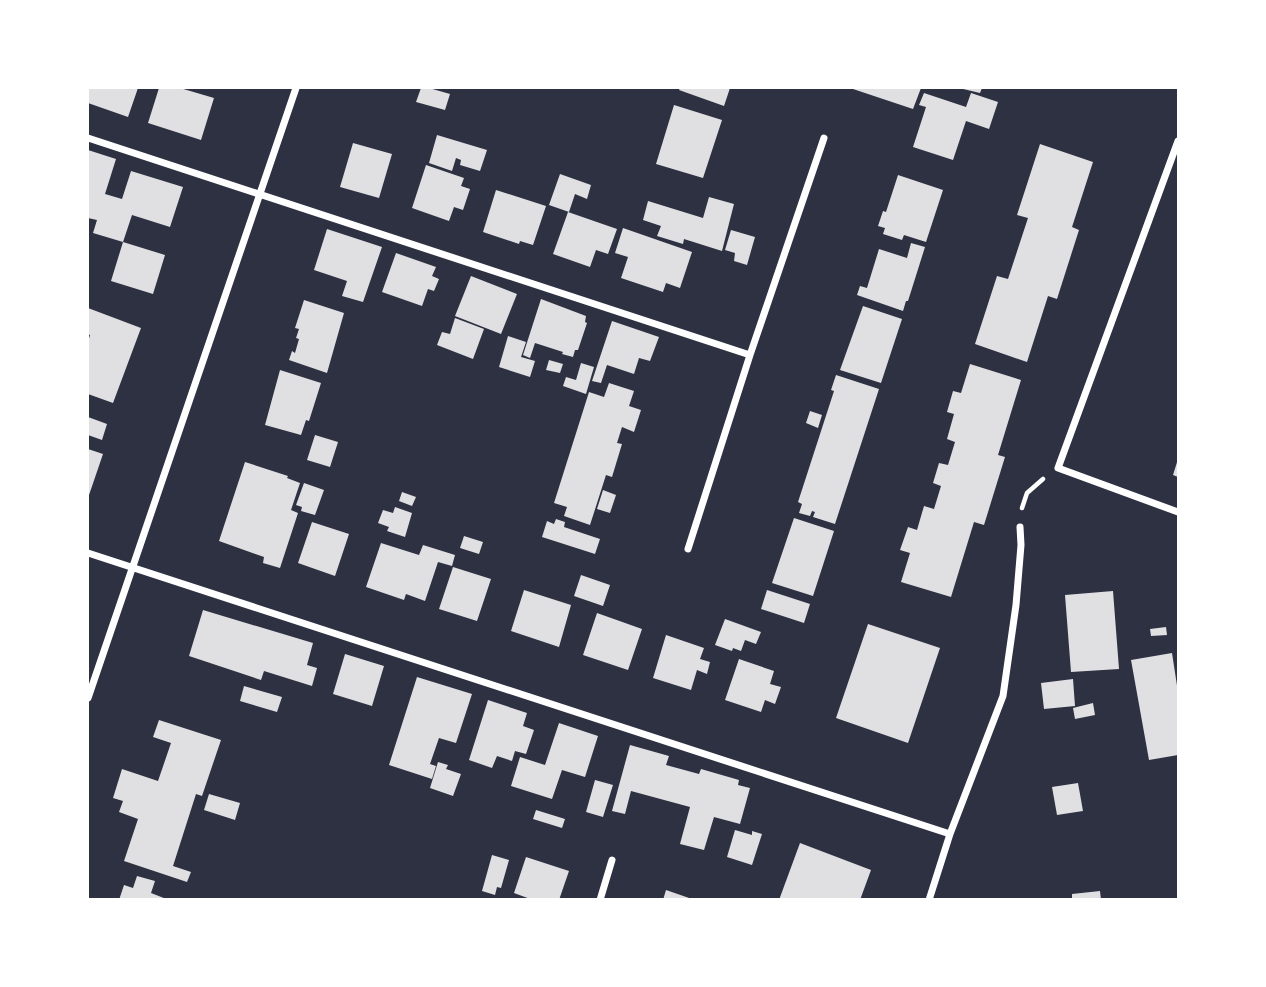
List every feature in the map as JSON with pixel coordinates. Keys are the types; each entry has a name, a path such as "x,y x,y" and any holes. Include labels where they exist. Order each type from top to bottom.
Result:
{"street":[{"path":"88,698 296,88"},
{"path":"88,138 750,355"},
{"path":"688,549 824,138"},
{"path":"1178,141 1058,468 1178,512"},
{"path":"929,900 950,834 1003,696 1016,605 1020,527"},
{"path":"88,553 950,834"},
{"path":"600,900 612,860"}],"path":[{"path":"1020,527 1020,512 1027,493 1058,468"}],"building":[{"path":"88,88 138,88 128,117 88,103"},
{"path":"159,88 180,88 214,98 201,140 148,123"},
{"path":"421,88 450,94 445,110 416,102"},
{"path":"730,88 724,106 679,90"},
{"path":"850,88 921,88 913,109"},
{"path":"959,88 982,88 980,93"},
{"path":"924,93 966,107 971,93 998,102 989,129 966,121 953,160 913,147 926,107 919,105"},
{"path":"674,105 722,120 703,178 656,164"},
{"path":"437,135 487,150 480,171 460,165 461,160 456,158 452,171 429,163"},
{"path":"353,143 392,154 379,198 340,187"},
{"path":"1040,144 1093,162 1072,227 1079,230 1057,299 1048,296 1027,362 975,344 997,276 1008,279 1028,218 1017,215"},
{"path":"88,150 116,159 105,194 122,199 131,171 183,187 170,227 132,215 123,242 93,233 97,220 88,218"},
{"path":"426,165 464,178 461,186 470,189 463,210 454,207 449,221 412,208"},
{"path":"560,174 591,185 587,199 575,194 569,212 549,205"},
{"path":"898,175 943,190 926,242 904,235 902,240 883,234 885,228 878,226 883,211 886,212"},
{"path":"496,190 546,206 533,245 520,241 519,244 483,232"},
{"path":"709,197 734,204 722,251 684,239 683,244 657,236 661,226 643,220 648,201 703,218"},
{"path":"568,212 617,229 608,254 596,250 590,267 553,254"},
{"path":"623,228 692,252 680,288 666,283 663,292 621,278 628,257 615,253"},
{"path":"327,229 382,247 363,302 342,296 347,281 314,270"},
{"path":"731,230 755,237 747,265 734,261 735,253 725,250"},
{"path":"123,242 165,255 153,294 111,281"},
{"path":"911,243 925,247 903,311 857,295 860,286 867,288 879,249 907,258"},
{"path":"396,253 436,267 432,276 439,279 434,291 428,289 422,306 382,292"},
{"path":"471,276 517,294 501,334 455,316"},
{"path":"541,299 586,316 587,323 573,357 535,343 530,358 523,355"},
{"path":"304,300 344,313 327,373 289,360 292,351 295,353 299,339 296,338 299,329 295,328"},
{"path":"863,306 902,319 881,383 840,370"},
{"path":"88,308 141,328 113,403 88,394"},
{"path":"455,318 484,329 473,359 437,345 442,332 450,334"},
{"path":"612,321 659,337 650,361 639,358 634,374 607,365 601,383 592,381"},
{"path":"508,336 526,342 521,357 535,361 530,377 499,367"},
{"path":"549,360 563,364 560,373 546,370"},
{"path":"581,363 594,367 586,394 563,386 566,377 576,380"},
{"path":"970,364 1021,380 998,455 1005,457 984,525 974,522 951,597 901,582 910,553 900,550 908,527 917,530 924,506 934,509 941,486 933,483 939,463 948,465 955,442 947,439 954,414 947,412 953,391 961,393"},
{"path":"280,370 321,383 309,421 306,420 301,435 265,425"},
{"path":"836,375 879,389 835,524 813,517 815,512 812,511 810,516 799,513 802,504 798,502 834,391 831,390"},
{"path":"609,383 634,391 629,406 641,410 634,432 622,427 617,443 622,444 612,477 606,475 590,525 564,516 567,507 554,503 589,392 604,397"},
{"path":"810,411 822,415 818,428 806,423"},
{"path":"88,417 107,424 102,440 88,435"},
{"path":"315,435 338,442 330,467 307,460"},
{"path":"88,449 103,454 88,498"},
{"path":"1178,459 1178,477 1173,475"},
{"path":"245,462 288,476 287,478 300,483 291,510 298,513 280,568 263,563 264,557 219,541"},
{"path":"304,483 324,490 315,515 301,511 302,507 296,505"},
{"path":"603,490 616,495 610,513 597,509"},
{"path":"402,492 416,497 412,506 399,501"},
{"path":"395,507 412,513 405,537 387,531 389,527 378,523 383,510 393,513"},
{"path":"794,518 834,531 813,596 772,583"},
{"path":"556,519 565,522 564,527 600,539 595,554 542,537 547,521 554,524"},
{"path":"312,522 349,534 335,576 298,563"},
{"path":"464,536 483,542 479,554 460,548"},
{"path":"381,543 419,555 423,545 455,555 452,566 438,562 425,601 406,594 404,600 366,587"},
{"path":"453,567 491,579 477,621 439,609"},
{"path":"581,575 610,585 603,606 574,596"},
{"path":"524,590 571,605 559,647 511,631"},
{"path":"767,590 810,604 804,623 761,609"},
{"path":"1113,591 1119,669 1071,672 1065,595"},
{"path":"203,610 313,643 307,665 317,668 312,686 264,671 261,680 189,656"},
{"path":"597,613 642,629 628,670 583,655"},
{"path":"725,619 761,632 756,644 745,640 741,651 715,645"},
{"path":"868,624 940,648 908,743 836,718"},
{"path":"1166,627 1167,635 1151,636 1150,629"},
{"path":"666,635 704,648 700,659 710,662 707,674 697,670 691,690 653,678"},
{"path":"1172,653 1178,692 1178,755 1149,760 1131,660"},
{"path":"345,654 384,666 372,706 333,694"},
{"path":"739,659 774,671 770,684 781,687 775,704 765,700 761,712 725,700"},
{"path":"417,677 472,694 456,743 439,738 430,764 436,766 432,779 389,765"},
{"path":"1073,679 1075,706 1044,709 1041,683"},
{"path":"244,686 282,697 277,712 240,701"},
{"path":"488,700 527,713 523,726 534,730 526,754 515,751 512,761 497,756 492,768 469,760"},
{"path":"1093,703 1095,715 1075,719 1073,708"},
{"path":"159,720 221,740 202,796 196,794 173,866 191,872 187,882 124,861 138,819 119,812 123,801 113,798 122,769 158,781 171,743 153,737"},
{"path":"559,723 598,736 585,777 562,770 552,799 511,786 520,757 545,765"},
{"path":"630,745 669,756 666,765 699,774 701,769 739,780 738,785 750,788 740,824 714,817 704,850 680,844 690,807 631,791 625,814 612,811"},
{"path":"438,762 448,765 446,769 461,774 453,796 430,788"},
{"path":"595,780 613,785 603,817 586,812"},
{"path":"1078,783 1083,811 1057,815 1052,787"},
{"path":"209,794 240,803 235,820 204,810"},
{"path":"536,810 565,819 562,828 533,819"},
{"path":"735,830 752,835 752,831 762,834 752,865 727,857"},
{"path":"800,843 871,870 860,900 779,900"},
{"path":"492,855 509,860 501,888 497,887 495,895 482,891"},
{"path":"526,857 569,871 559,900 533,900 514,893"},
{"path":"137,876 155,881 151,893 169,900 119,900 124,885 133,888"},
{"path":"666,890 692,899 692,900 663,900"},
{"path":"1100,891 1101,900 1072,900 1072,894"}]}
